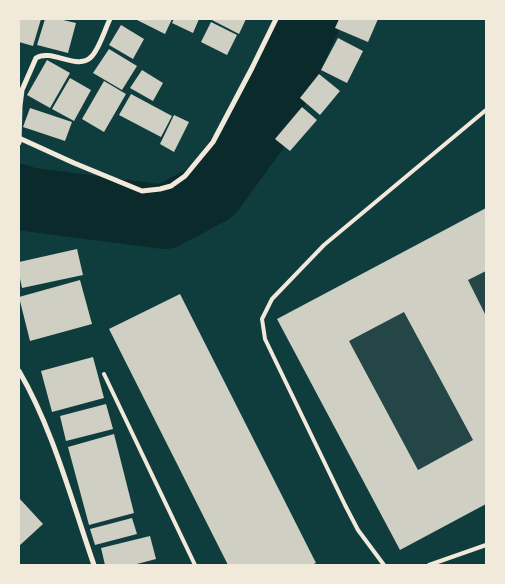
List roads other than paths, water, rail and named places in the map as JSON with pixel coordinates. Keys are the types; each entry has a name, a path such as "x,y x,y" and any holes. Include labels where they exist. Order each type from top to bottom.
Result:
{"street":[{"path":"110,19 93,56 87,61 80,62 45,55 36,58 22,90 19,141 142,191 171,186 185,176 213,142 276,19"},
{"path":"19,372 32,394 39,412 94,565"}],"lane":[{"path":"384,565 358,530 345,505 265,340 262,319 272,299 324,245 486,110"},
{"path":"104,374 195,565"},
{"path":"429,565 486,545"}],"waterway":[{"path":"19,196 26,199 165,217 212,192 260,126 309,19"}]}
